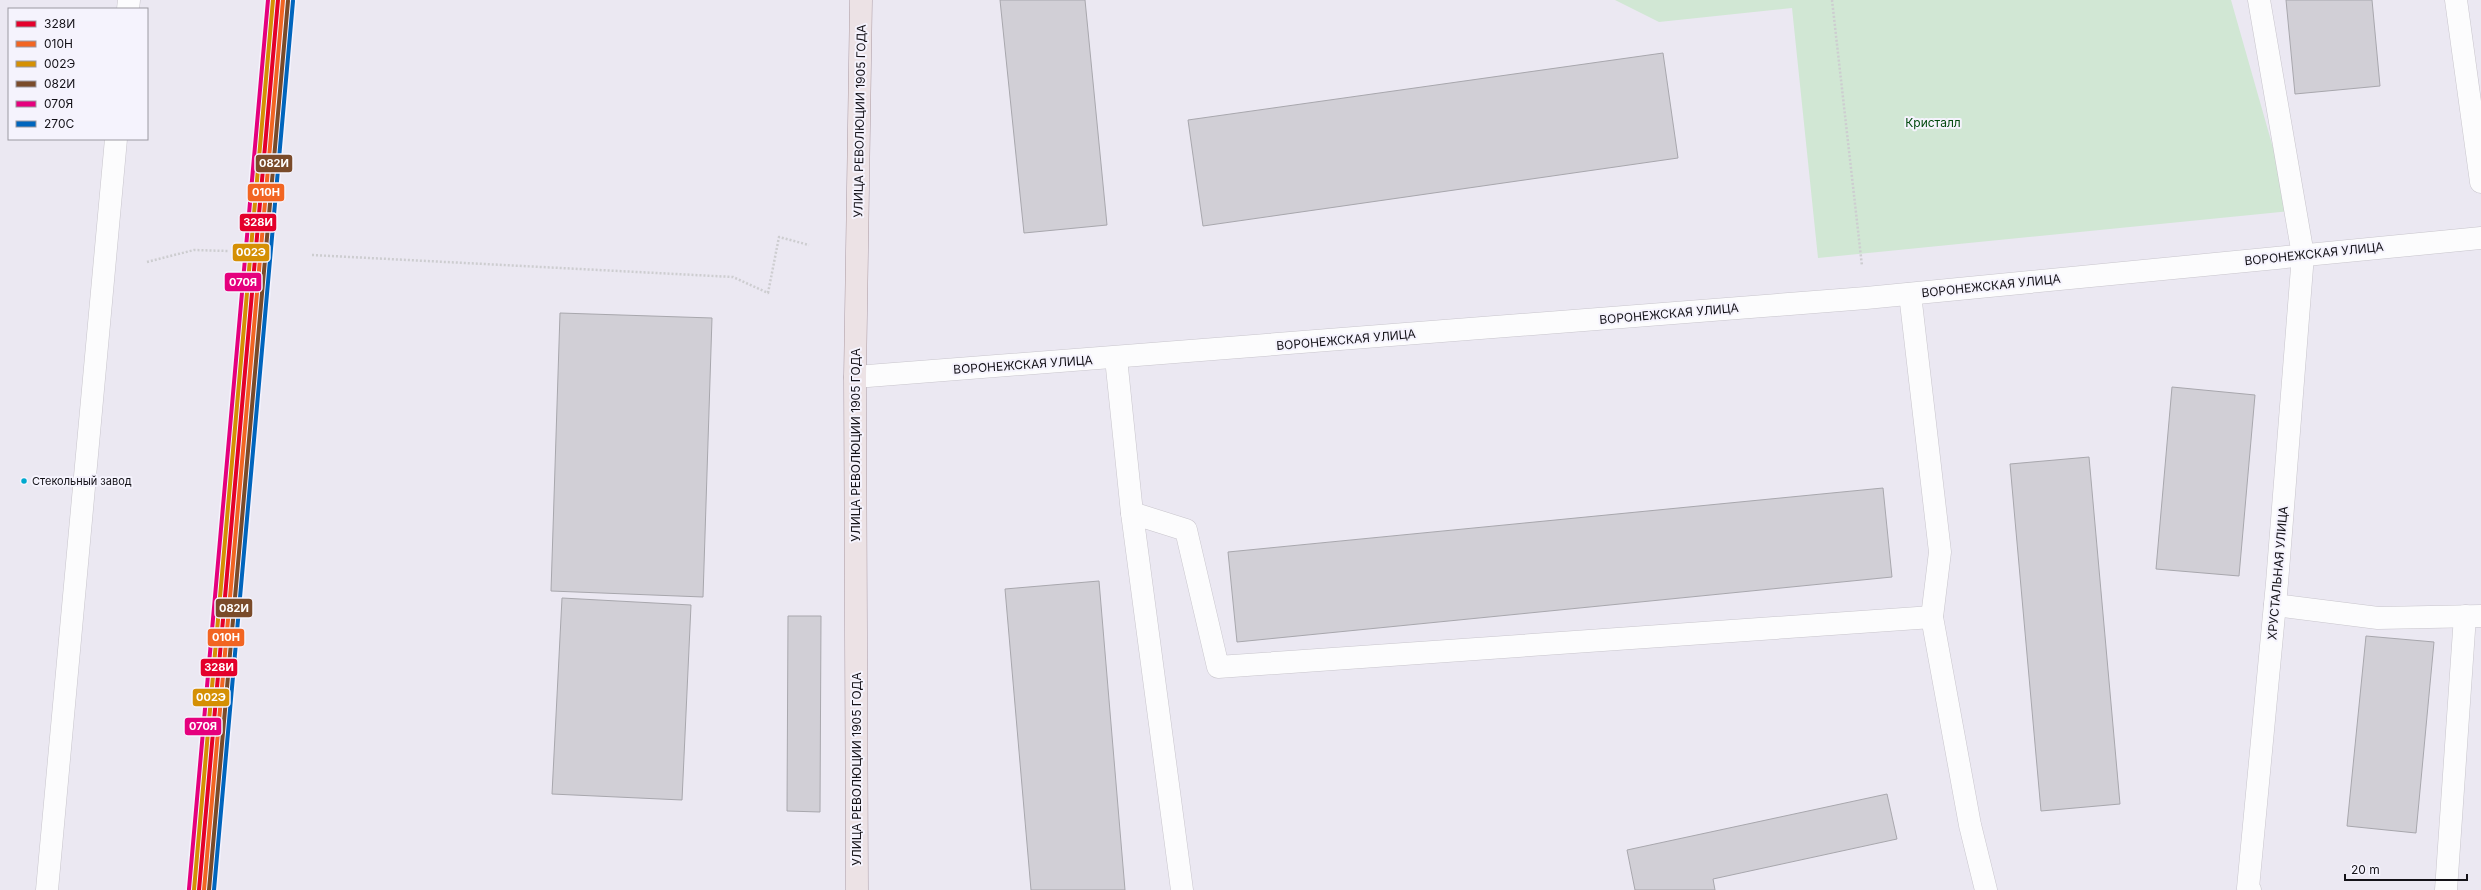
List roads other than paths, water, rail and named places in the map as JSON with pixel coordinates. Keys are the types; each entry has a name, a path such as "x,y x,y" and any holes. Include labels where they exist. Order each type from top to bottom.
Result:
{"main road":[{"name":"УЛИЦА РЕВОЛЮЦИИ 1905 ГОДА","path":"858,890 855,377 861,0"}],"street":[{"name":"ХРУСТАЛЬНАЯ УЛИЦА","path":"2247,889 2275,605 2303,255 2259,0"},
{"path":"2456,0 2481,182"},
{"path":"47,890 116,140"},
{"name":"ВОРОНЕЖСКАЯ УЛИЦА","path":"855,377 1116,358 1866,298 2481,238"},
{"path":"1910,294 1940,552 1932,617 1970,825 1986,890"},
{"path":"1116,358 1132,513 1182,890"},
{"path":"1132,513 1186,530 1218,666 1932,617"},
{"path":"2275,605 2378,618 2473,616 2446,890"}],"place":[{"name":"Стекольный завод","path":"24,481"}],"park label":[{"name":"Кристалл","path":"1933,123"}]}
